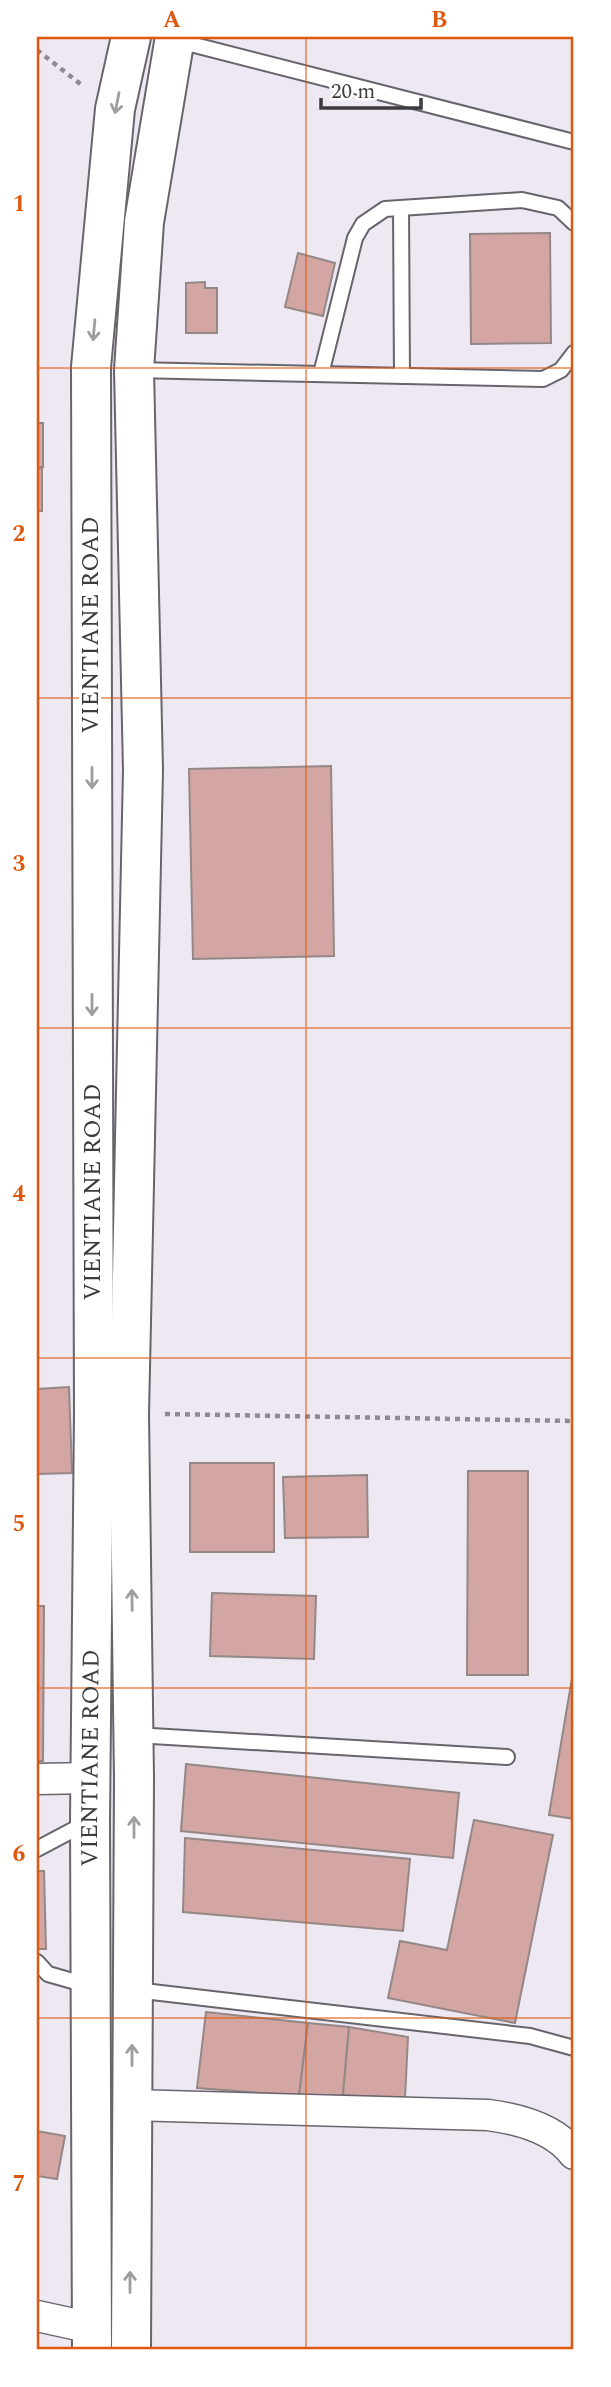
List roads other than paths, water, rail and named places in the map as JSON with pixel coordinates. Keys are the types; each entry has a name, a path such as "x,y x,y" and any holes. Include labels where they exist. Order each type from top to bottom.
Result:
{"main road":[{"name":"VIENTIANE ROAD","path":"92,2339 91,367 115,109 131,37"},
{"path":"131,2350 134,1735 129,1414 143,770 134,370 145,222 161,103 174,38"}],"street":[{"path":"37,1779 92,1778"},
{"path":"131,2105 488,2115 538,2128 566,2144 574,2154"},
{"path":"37,2316 92,2339"}],"lane":[{"path":"174,38 574,142"},
{"path":"321,374 355,238 363,224 385,209 522,200 558,208 574,223"},
{"path":"401,208 402,376"},
{"path":"134,370 543,379 561,370 574,353"},
{"path":"134,1735 507,1757"},
{"path":"37,1849 90,1821"},
{"path":"37,1962 48,1974 91,1987"},
{"path":"133,1990 530,2036 574,2048"}]}
